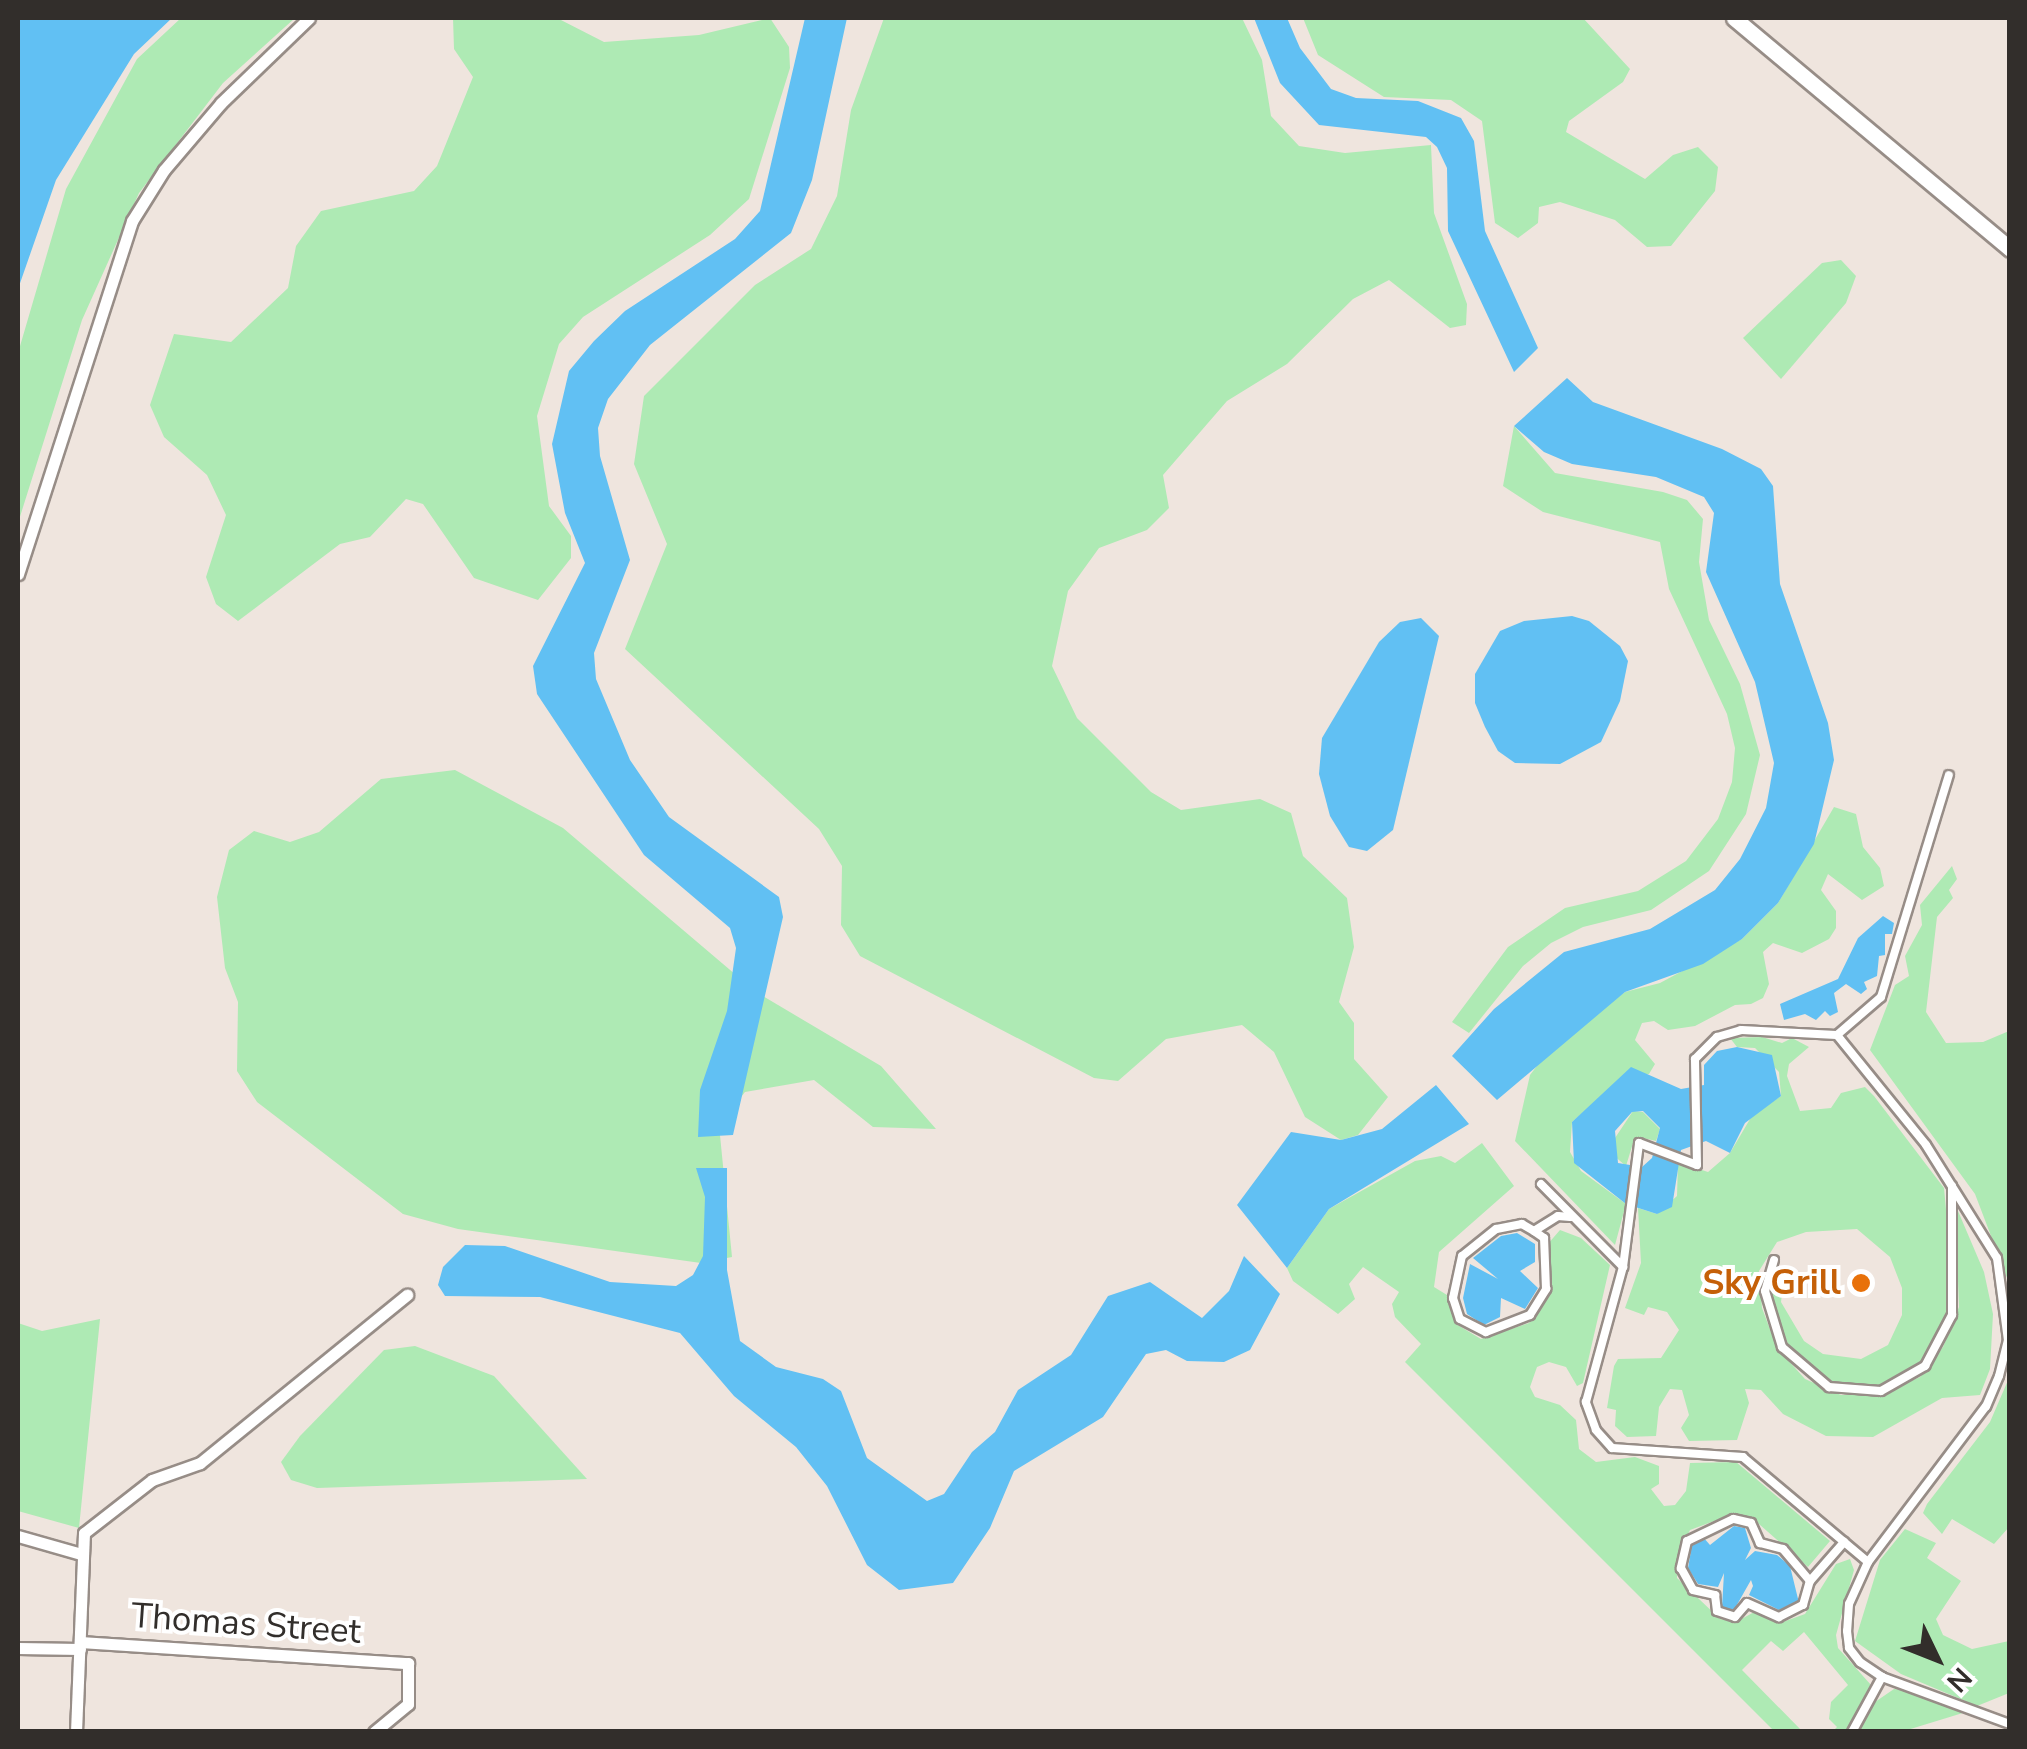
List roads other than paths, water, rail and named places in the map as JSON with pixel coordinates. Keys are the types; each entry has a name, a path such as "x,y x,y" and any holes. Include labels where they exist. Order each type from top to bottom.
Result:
{"main road":[{"path":"1734,18 2010,248"}],"street":[{"path":"18,574 132,221 164,170 221,103 309,18"},
{"path":"1868,1562 1743,1456 1612,1448 1596,1430 1586,1402 1622,1266 1638,1144 1646,1142 1697,1165 1694,1059 1716,1037 1741,1030 1837,1035 1881,998 1948,775"},
{"path":"1837,1035 1952,1184 1996,1258 2008,1340 1986,1406 1868,1562 1850,1604 1848,1648 1882,1678 2010,1724"},
{"path":"1541,1184 1622,1266"},
{"path":"1774,1260 1765,1291 1772,1328 1798,1366 1841,1390 1890,1387 1925,1366 1952,1315 1952,1184"},
{"path":"1534,1231 1558,1216 1570,1217"},
{"path":"1522,1224 1534,1231 1544,1238 1546,1289 1530,1315 1486,1332 1460,1319 1454,1298 1462,1256 1496,1229 1522,1224"},
{"path":"76,1732 84,1533 106,1509 152,1480 200,1463 407,1296"},
{"path":"1810,1580 1783,1549 1760,1543 1751,1523 1733,1519 1688,1542 1681,1568 1694,1590 1715,1595 1718,1611 1735,1617 1747,1602 1779,1616 1804,1606 1810,1580 1844,1542"},
{"path":"18,1536 81,1554"},
{"name":"Thomas Street","path":"18,1648 80,1645 408,1663 408,1704 374,1732"},
{"path":"1852,1732 1882,1678"}],"water":[{"path":"18,18 172,18 134,54 56,180 18,289"},
{"path":"805,18 847,18 812,180 791,233 650,345 608,399 598,428 600,456 630,560 594,653 596,679 630,760 669,817 779,897 783,917 733,1135 698,1137 700,1090 727,1011 736,948 730,928 644,855 537,694 533,666 585,563 565,513 552,444 569,371 594,341 625,311 735,239 760,211"},
{"path":"1254,18 1287,18 1300,48 1331,89 1356,98 1418,101 1461,118 1474,141 1485,231 1538,348 1514,372 1448,231 1447,168 1437,147 1426,137 1319,125 1280,83"},
{"path":"1567,378 1593,402 1722,449 1761,469 1773,486 1780,584 1828,723 1834,760 1814,844 1778,903 1742,939 1703,964 1625,992 1497,1100 1452,1056 1494,1009 1564,952 1650,929 1715,890 1740,859 1766,808 1774,763 1755,682 1706,572 1714,513 1704,497 1656,477 1572,464 1544,452 1514,426"},
{"path":"1572,616 1589,621 1620,646 1628,661 1620,701 1601,742 1560,764 1515,763 1498,751 1485,727 1475,703 1475,674 1500,631 1524,621"},
{"path":"1421,618 1439,636 1393,830 1367,851 1349,847 1330,816 1319,774 1322,738 1379,642 1400,622"},
{"path":"1883,916 1894,923 1892,934 1885,934 1885,955 1879,956 1877,976 1864,982 1867,989 1861,994 1846,984 1834,993 1838,1012 1830,1016 1825,1011 1816,1020 1805,1014 1784,1020 1780,1004 1838,979 1858,938"},
{"path":"1737,1047 1772,1055 1781,1096 1745,1123 1730,1153 1706,1141 1681,1150 1672,1207 1657,1214 1626,1204 1574,1163 1572,1122 1631,1067 1681,1089 1704,1085 1704,1065 1717,1051","holes":["1643,1111 1660,1128 1652,1158 1642,1167 1618,1163 1615,1131 1632,1112"]},
{"path":"1436,1085 1469,1124 1329,1209 1287,1268 1237,1205 1291,1132 1341,1140 1382,1129"},
{"path":"696,1168 727,1168 727,1270 740,1341 776,1367 823,1379 841,1391 867,1458 927,1501 944,1494 972,1452 995,1432 1018,1390 1071,1355 1108,1296 1150,1282 1202,1318 1229,1291 1244,1256 1280,1294 1250,1350 1224,1362 1187,1361 1166,1350 1146,1354 1103,1417 1014,1471 990,1528 953,1583 899,1590 867,1565 827,1486 796,1447 734,1396 680,1333 540,1297 445,1296 438,1285 443,1267 465,1245 505,1246 610,1282 676,1286 693,1275 703,1256 705,1197"},
{"path":"1517,1233 1535,1244 1535,1262 1520,1271 1538,1288 1525,1309 1501,1298 1500,1317 1484,1325 1467,1314 1463,1298 1470,1264 1498,1279 1473,1258 1501,1236"},
{"path":"1734,1526 1745,1528 1751,1548 1745,1560 1755,1551 1777,1555 1790,1566 1799,1603 1779,1610 1749,1595 1751,1580 1734,1610 1722,1607 1724,1573 1718,1587 1698,1584 1688,1568 1692,1545 1703,1537 1710,1545"}],"place":[{"name":"Sky Grill","path":"1861,1283"}]}
